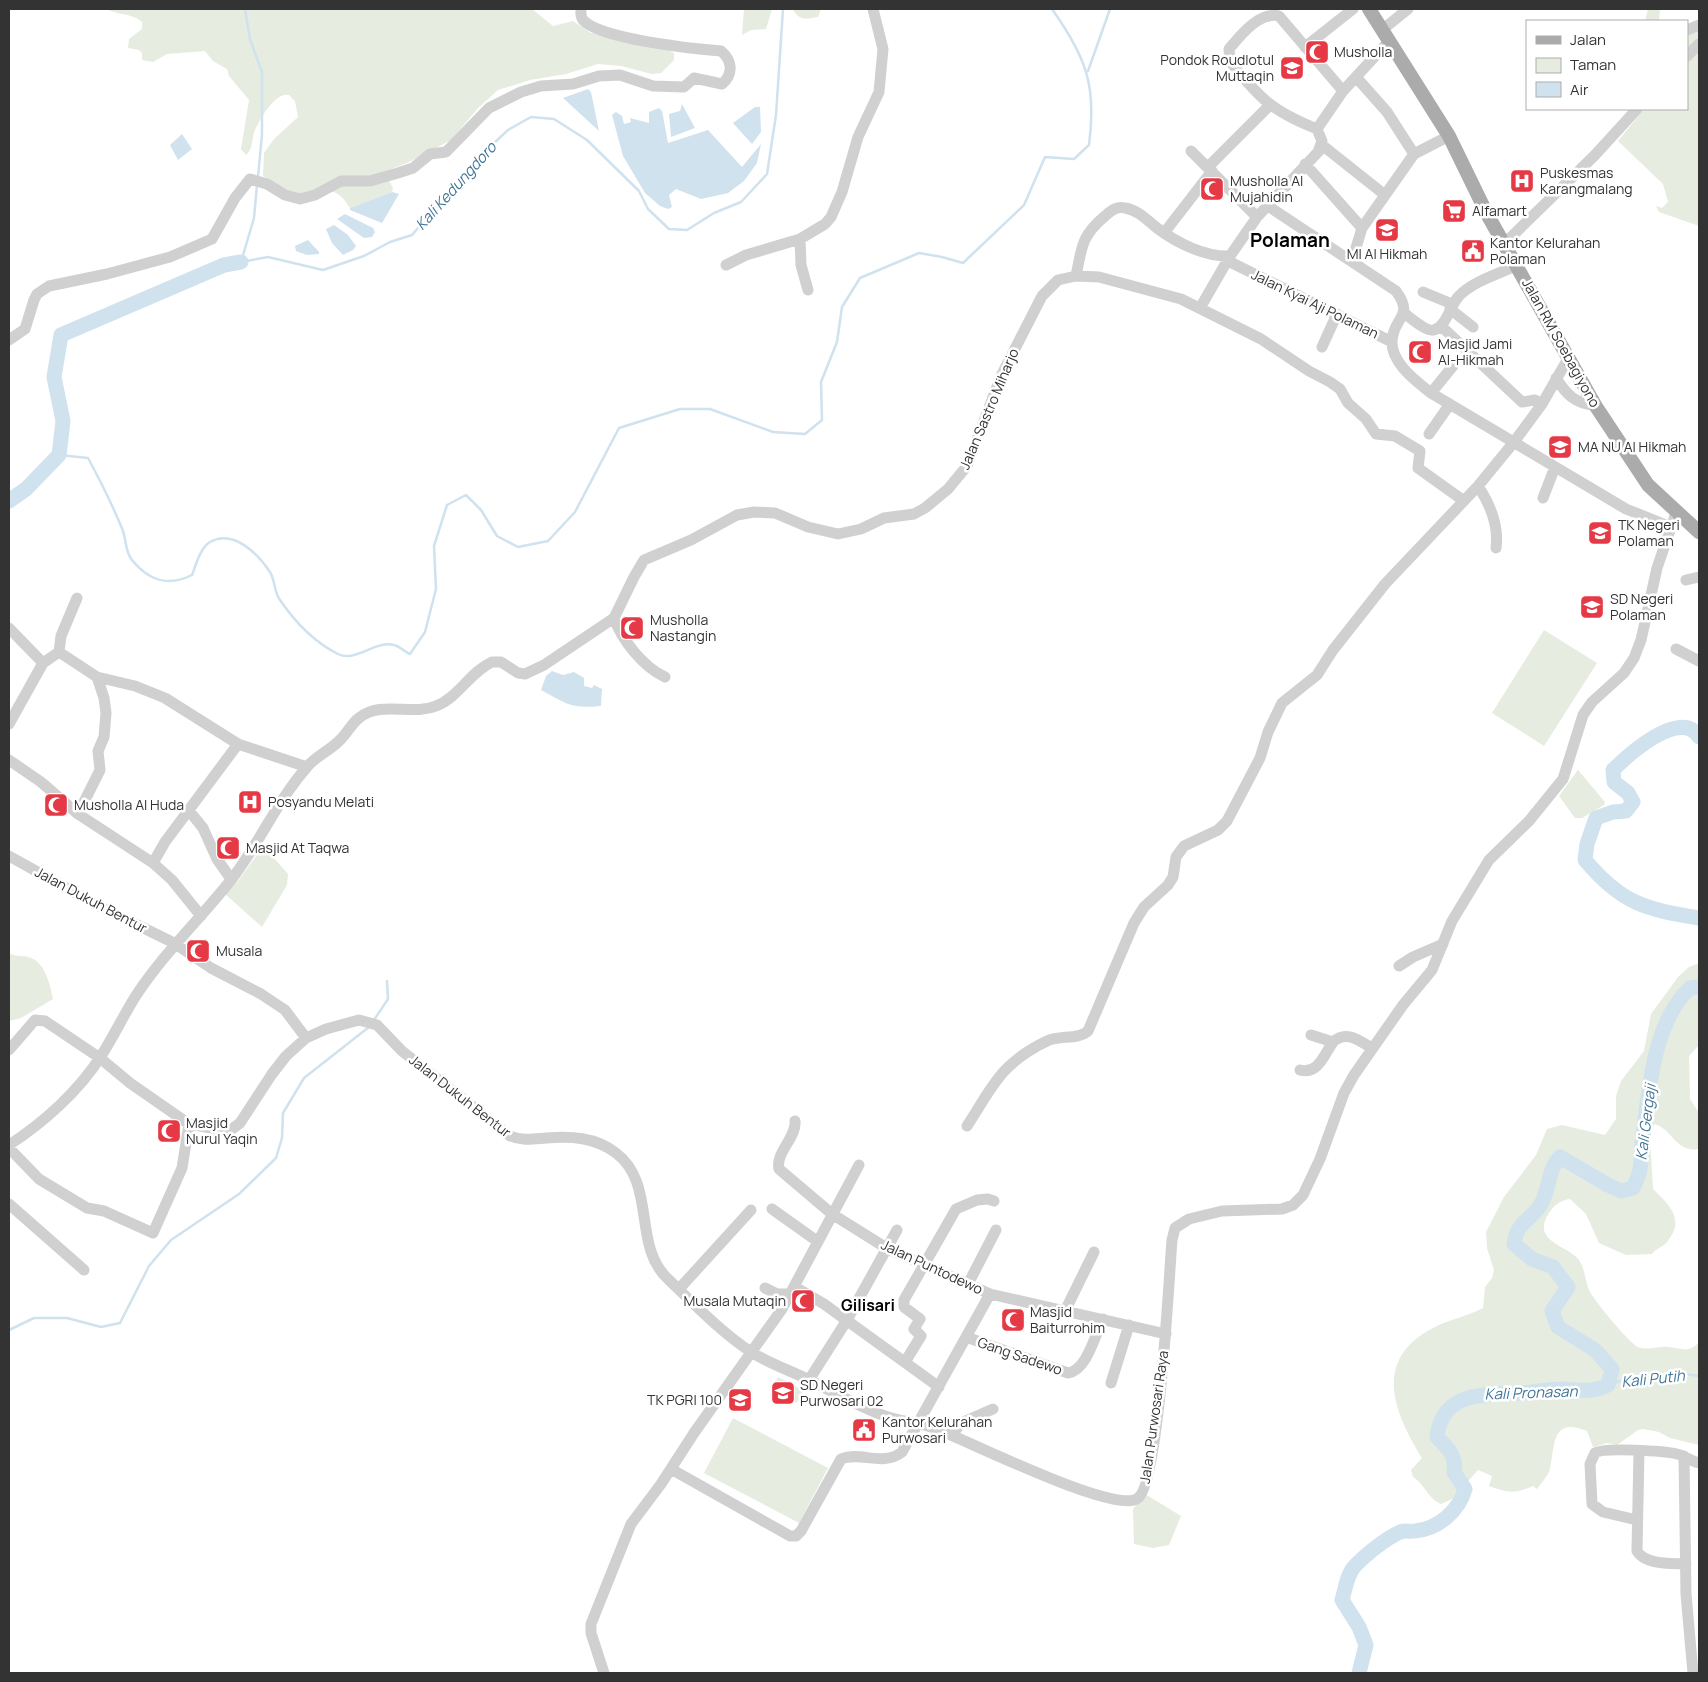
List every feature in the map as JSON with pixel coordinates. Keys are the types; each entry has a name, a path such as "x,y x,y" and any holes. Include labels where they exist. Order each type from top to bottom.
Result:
{"main road":[{"name":"Jalan RM Soebagiyono","path":"1369,9 1449,136 1488,214 1595,405 1648,485 1676,513 1699,532"}],"street":[{"path":"9,340 25,329 34,300 38,294 49,286 106,274 170,257 212,238 235,198 250,179 267,184 285,195 307,198 341,182 370,181 398,174 413,168 430,154 446,152 488,108 521,92 540,86 573,84 599,76 620,74 653,86 684,87 694,78 722,84 728,79 731,67 729,58 721,51 650,43 598,28 584,21 581,16 581,9"},
{"path":"726,265 746,254 800,239 825,224 831,217 842,192 858,137 879,92 883,49 873,9"},
{"path":"1305,47 1353,9"},
{"path":"1317,129 1343,91 1408,9"},
{"path":"1343,91 1282,18 1270,15 1260,19 1230,49 1230,61 1269,106 1317,129 1322,145 1385,195"},
{"path":"1688,55 1699,44"},
{"path":"1356,77 1387,112 1414,154"},
{"path":"1164,233 1210,169 1269,106"},
{"path":"1505,243 1595,155 1636,110"},
{"path":"1352,261 1362,228 1414,154 1449,136"},
{"path":"1200,308 1229,258 1258,217 1305,164 1316,155 1322,145"},
{"path":"1191,151 1258,217"},
{"path":"1305,164 1362,228"},
{"path":"1268,206 1396,291 1404,303 1404,313 1392,342"},
{"name":"Jalan Kyai Aji Polaman","path":"1076,276 1084,240 1093,226 1114,209 1122,207 1137,212 1164,233 1208,254 1229,258 1392,342 1402,365 1431,393 1626,509 1671,527"},
{"path":"800,239 801,265 808,290"},
{"path":"1404,313 1428,330 1441,326 1451,307 1464,291 1517,265"},
{"name":"Jalan Sastro Miharjo","path":"614,618 644,560 691,540 738,515 754,512 775,513 808,527 838,534 854,531 884,518 914,514 924,508 952,485 967,466 1001,376 1042,296 1058,280 1076,276 1121,282 1182,299 1261,339 1336,386 1352,407 1368,422 1376,434 1395,436 1420,451 1418,468 1464,501"},
{"path":"1423,292 1451,307 1473,328"},
{"path":"1322,347 1337,314"},
{"path":"1441,326 1522,402 1535,400 1542,404"},
{"path":"967,1126 987,1092 1010,1065 1050,1040 1075,1036 1088,1031 1134,923 1144,908 1168,885 1173,877 1176,857 1184,846 1218,830 1227,821 1260,758 1268,732 1282,703 1317,676 1333,650 1385,584 1478,486 1542,404 1569,356"},
{"path":"1431,393 1453,366"},
{"path":"1556,378 1570,397 1582,404 1595,405"},
{"path":"1429,434 1450,404"},
{"path":"1543,498 1555,468"},
{"path":"1478,486 1491,510 1497,535 1496,548"},
{"path":"1300,1070 1308,1072 1315,1069 1332,1042 1338,1037 1348,1036 1372,1048 1432,970 1452,922 1489,860 1529,821 1563,779 1582,714 1592,702 1624,674 1634,658 1641,640 1656,568 1676,513"},
{"path":"1686,580 1699,577"},
{"path":"9,724 43,663 59,652 61,636 77,598"},
{"path":"188,1124 182,1168 153,1233 104,1211 87,1208 39,1179 9,1147 35,1128 76,1087 100,1058 136,994 174,943 231,879 306,767 341,740 359,718 372,711 386,709 417,711 438,706 492,662 501,662 518,673 529,673 614,618 622,634 640,658 656,673 665,677"},
{"path":"9,628 43,663"},
{"path":"1676,649 1699,661"},
{"path":"59,652 98,677 135,686 165,698 238,744 306,767"},
{"path":"78,814 100,770 97,757 104,737 106,713 98,677"},
{"path":"153,863 165,842 190,812 238,744"},
{"path":"9,760 41,782 78,814 153,863 172,880 200,916"},
{"path":"190,812 203,828 217,859 231,879"},
{"name":"Jalan Dukuh Bentur","path":"9,856 96,905 174,943 206,965 261,994 285,1010 306,1038"},
{"path":"1399,966 1413,957 1443,944"},
{"name":"Jalan Dukuh Bentur","path":"9,1050 35,1020 41,1020 100,1058 130,1083 188,1124 222,1130 236,1127 286,1056 306,1038 342,1024 366,1020 377,1025 402,1051 510,1136 525,1140 574,1138 597,1142 617,1154 630,1166 639,1186 648,1240 658,1267 679,1289 751,1352"},
{"path":"1311,1035 1332,1042"},
{"name":"Jalan Purwosari Raya","path":"751,1352 876,1412 919,1423 952,1435 1028,1469 1106,1498 1124,1501 1137,1499 1143,1492 1148,1474 1159,1405 1172,1240 1180,1224 1204,1214 1282,1209 1293,1205 1308,1187 1344,1093 1372,1048"},
{"name":"Jalan Puntodewo","path":"795,1121 795,1127 778,1167 832,1214 888,1249 990,1294 1166,1334"},
{"path":"604,1673 591,1633 596,1609 631,1524 794,1291 817,1241 858,1165"},
{"path":"905,1362 921,1336 914,1329 920,1319 904,1307 903,1303 956,1209 977,1200 988,1199 994,1201"},
{"path":"9,1204 84,1270"},
{"path":"772,1208 817,1241"},
{"path":"679,1289 751,1210"},
{"path":"809,1380 847,1320 897,1230"},
{"path":"968,1284 996,1230"},
{"path":"1065,1311 1094,1252"},
{"path":"765,1288 777,1294 794,1291 847,1320 939,1387"},
{"path":"671,1469 790,1536 796,1536 801,1531 841,1460 893,1458 902,1452 990,1294"},
{"name":"Gang Sadewo","path":"966,1337 1068,1372 1074,1372 1083,1363 1103,1320"},
{"path":"1110,1383 1128,1325"},
{"path":"952,1435 962,1423 993,1409"},
{"path":"1637,1520 1603,1512 1594,1506 1591,1499 1590,1464 1592,1456 1600,1450 1653,1450 1684,1456 1699,1463"},
{"path":"1639,1450 1637,1551 1640,1557 1656,1562 1686,1564"},
{"path":"1684,1456 1686,1564 1694,1628 1693,1673"}],"green space":[{"path":"106,9 532,9 553,26 573,21 591,33 610,34 656,45 674,53 674,60 661,73 652,74 621,66 598,64 566,74 530,80 498,90 478,108 451,140 409,162 384,172 393,188 392,192 350,208 337,193 330,191 291,192 263,176 264,153 274,139 298,117 295,101 289,95 278,98 264,113 255,130 249,152 246,155 241,149 249,100 229,76 227,69 213,61 205,51 167,54 153,62 142,60 142,53 139,50 128,48 129,39 142,29 142,22 134,17"},
{"path":"744,9 772,9 766,29 751,30 742,35"},
{"path":"793,9 821,9 818,17 807,19 797,16"},
{"path":"1648,9 1660,9 1659,20 1645,20"},
{"path":"1699,28 1699,226 1659,212 1656,206 1662,208 1668,202 1663,184 1618,141 1643,110 1688,110 1688,35"},
{"path":"1544,630 1597,663 1544,746 1492,713"},
{"path":"1578,770 1605,802 1604,805 1582,818 1575,818 1559,796"},
{"path":"262,848 288,874 287,885 262,927 225,894 238,881"},
{"path":"9,953 34,959 39,963 46,974 53,999 21,1018 9,1021"},
{"path":"1699,963 1699,1045 1689,1056 1690,1099 1699,1113 1699,1149 1685,1148 1655,1124 1651,1130 1650,1138 1653,1189 1665,1201 1673,1213 1675,1226 1673,1234 1665,1244 1652,1254 1626,1255 1599,1243 1586,1214 1570,1199 1555,1205 1544,1223 1544,1230 1547,1237 1579,1260 1592,1295 1612,1321 1638,1347 1646,1349 1664,1347 1688,1349 1699,1342 1699,1445 1670,1438 1659,1432 1643,1429 1638,1430 1617,1445 1607,1443 1593,1447 1587,1431 1575,1427 1567,1427 1561,1430 1557,1436 1549,1472 1537,1489 1533,1486 1511,1492 1489,1486 1492,1476 1478,1470 1452,1499 1441,1504 1432,1498 1413,1477 1411,1470 1422,1458 1411,1440 1396,1403 1394,1386 1396,1369 1403,1353 1416,1339 1437,1326 1483,1308 1485,1287 1492,1278 1494,1270 1487,1248 1486,1232 1504,1197 1536,1155 1547,1129 1562,1125 1605,1135 1616,1119 1616,1096 1621,1081 1644,1051 1651,1014 1678,977 1689,967"},
{"path":"778,1377 803,1390 797,1403 772,1390"},
{"path":"733,1418 828,1468 799,1523 704,1473"},
{"path":"1145,1494 1181,1516 1169,1545 1153,1548 1134,1544 1133,1509"}],"water":[{"path":"588,89 591,92 599,131 563,98"},
{"path":"682,104 695,128 671,137 669,114 680,111"},
{"path":"755,107 760,107 761,132 752,144 733,123"},
{"path":"659,108 662,111 668,143 708,130 742,167 761,144 757,163 744,181 728,193 701,199 676,189 669,195 672,207 668,209 660,206 645,193 623,156 612,115 616,112 622,116 624,124 631,122 630,118 649,123 649,112"},
{"path":"182,134 192,149 178,160 170,145"},
{"path":"392,192 399,194 382,223 350,210 350,208"},
{"path":"345,214 373,228 375,232 372,237 364,238 337,219"},
{"path":"334,225 348,235 356,246 353,250 343,255 332,243 326,229"},
{"path":"308,240 319,254 307,255 296,251 295,246"},
{"path":"552,671 563,675 574,672 584,678 584,686 592,688 594,685 602,689 601,706 576,706 557,699 541,690 546,676"}],"waterway":[{"path":"245,9 250,39 262,72 262,134 258,177"},
{"name":"Kali Kedungdoro","path":"257,185 254,218 241,262 268,257 323,270 364,256 390,242 412,235 479,157 508,130 531,117 554,119 587,140 639,191 648,209 669,229 687,230 714,213 741,202 767,174 776,115 783,9"},
{"path":"59,455 88,458 107,494 123,531 130,557 138,567 152,577 167,581 183,579 192,575 201,552 210,542 219,539 236,541 252,551 265,565 272,575 278,597 292,616 321,644 345,656 351,656 387,644 396,646 410,654 425,632 436,589 434,546 447,505 466,495 481,510 497,536 518,547 548,541 575,512 619,428 680,409 710,409 773,432 805,434 822,420 821,382 837,342 842,307 860,278 919,253 963,263 1024,205 1045,157 1074,159 1089,145 1091,106 1090,89 1086,73 1073,42 1052,9"},
{"path":"1088,71 1110,9"},
{"name":"Kali Kedungdoro","path":"9,501 26,489 59,455 63,421 54,377 61,335 224,265 241,262"},
{"name":"Kali Gergaji","path":"1699,737 1691,729 1680,727 1668,730 1642,745 1613,770 1614,782 1628,793 1633,802 1626,811 1613,812 1596,818 1587,844 1585,860 1611,886 1636,902 1664,911 1699,918"},
{"path":"374,1020 388,999 387,981"},
{"name":"Kali Gergaji","path":"1359,1673 1366,1645 1359,1627 1342,1600 1352,1570 1369,1552 1394,1535 1402,1531 1424,1530 1446,1518 1458,1505 1465,1489 1454,1472 1455,1466 1451,1453 1437,1437 1441,1422 1447,1411 1456,1403 1467,1398 1479,1396 1558,1389 1592,1390 1608,1385 1612,1369 1595,1350 1558,1327 1552,1311 1568,1287 1553,1267 1532,1259 1514,1244 1515,1237 1521,1226 1541,1204 1553,1167 1560,1157 1621,1191 1633,1188 1640,1167 1651,1077 1661,1037 1668,1018 1678,1002 1690,988 1699,987"},
{"path":"9,1330 34,1318 67,1318 101,1327 120,1323 149,1266 171,1240 239,1194 276,1158 282,1138 283,1113 304,1078 369,1027"},
{"name":"Kali Putih","path":"1608,1385 1630,1378 1669,1380 1686,1374 1699,1376"}],"place":[{"name":"Musholla","path":"1317,52"},
{"name":"Pondok Roudlotul Muttaqin","path":"1292,68"},
{"name":"Puskesmas Karangmalang","path":"1522,181"},
{"name":"Musholla Al Mujahidin","path":"1212,189"},
{"name":"Alfamart","path":"1454,211"},
{"name":"MI Al Hikmah","path":"1387,230"},
{"name":"Kantor Kelurahan Polaman","path":"1473,251"},
{"name":"Masjid Jami Al-Hikmah","path":"1420,352"},
{"name":"MA NU Al Hikmah","path":"1560,447"},
{"name":"TK Negeri Polaman","path":"1600,533"},
{"name":"SD Negeri Polaman","path":"1592,607"},
{"name":"Musholla Nastangin","path":"632,628"},
{"name":"Posyandu Melati","path":"250,802"},
{"name":"Musholla Al Huda","path":"56,805"},
{"name":"Masjid At Taqwa","path":"228,848"},
{"name":"Musala","path":"198,951"},
{"name":"Masjid Nurul Yaqin","path":"169,1131"},
{"name":"Musala Mutaqin","path":"803,1301"},
{"name":"Masjid Baiturrohim","path":"1013,1320"},
{"name":"SD Negeri Purwosari 02","path":"783,1393"},
{"name":"TK PGRI 100","path":"740,1400"},
{"name":"Kantor Kelurahan Purwosari","path":"864,1430"}],"district":[{"name":"Polaman","path":"1290,240"},
{"name":"Gilisari","path":"868,1305"}],"water label":[{"name":"Kali Pronasan","path":"1531,1393"}]}
